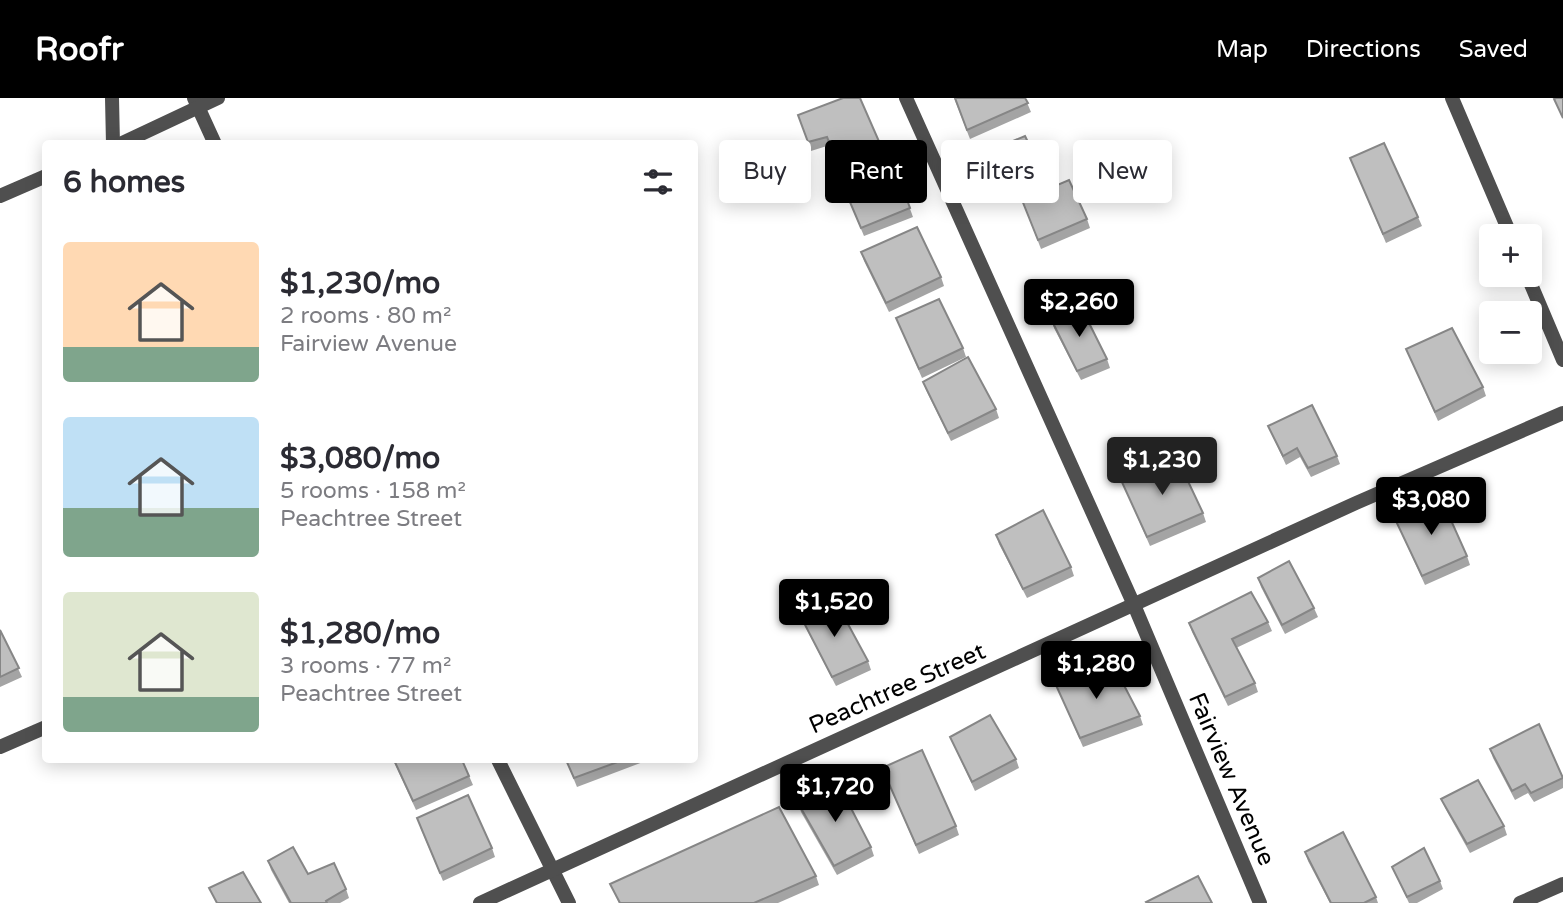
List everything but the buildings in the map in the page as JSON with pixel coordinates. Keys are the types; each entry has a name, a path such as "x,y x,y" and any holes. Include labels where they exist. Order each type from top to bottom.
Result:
{"street":[{"path":"112,98 113,140"},
{"path":"128,140 197,103 218,98"},
{"name":"Fairview Avenue","path":"906,98 1134,605 1259,903"},
{"path":"1452,98 1506,224"},
{"path":"197,103 213,140"},
{"path":"0,196 42,178"},
{"path":"1532,287 1563,360"},
{"name":"Peachtree Street","path":"480,903 1356,503 1563,413"},
{"path":"0,747 42,729"},
{"path":"499,763 569,903"},
{"path":"1520,903 1563,884"}]}
